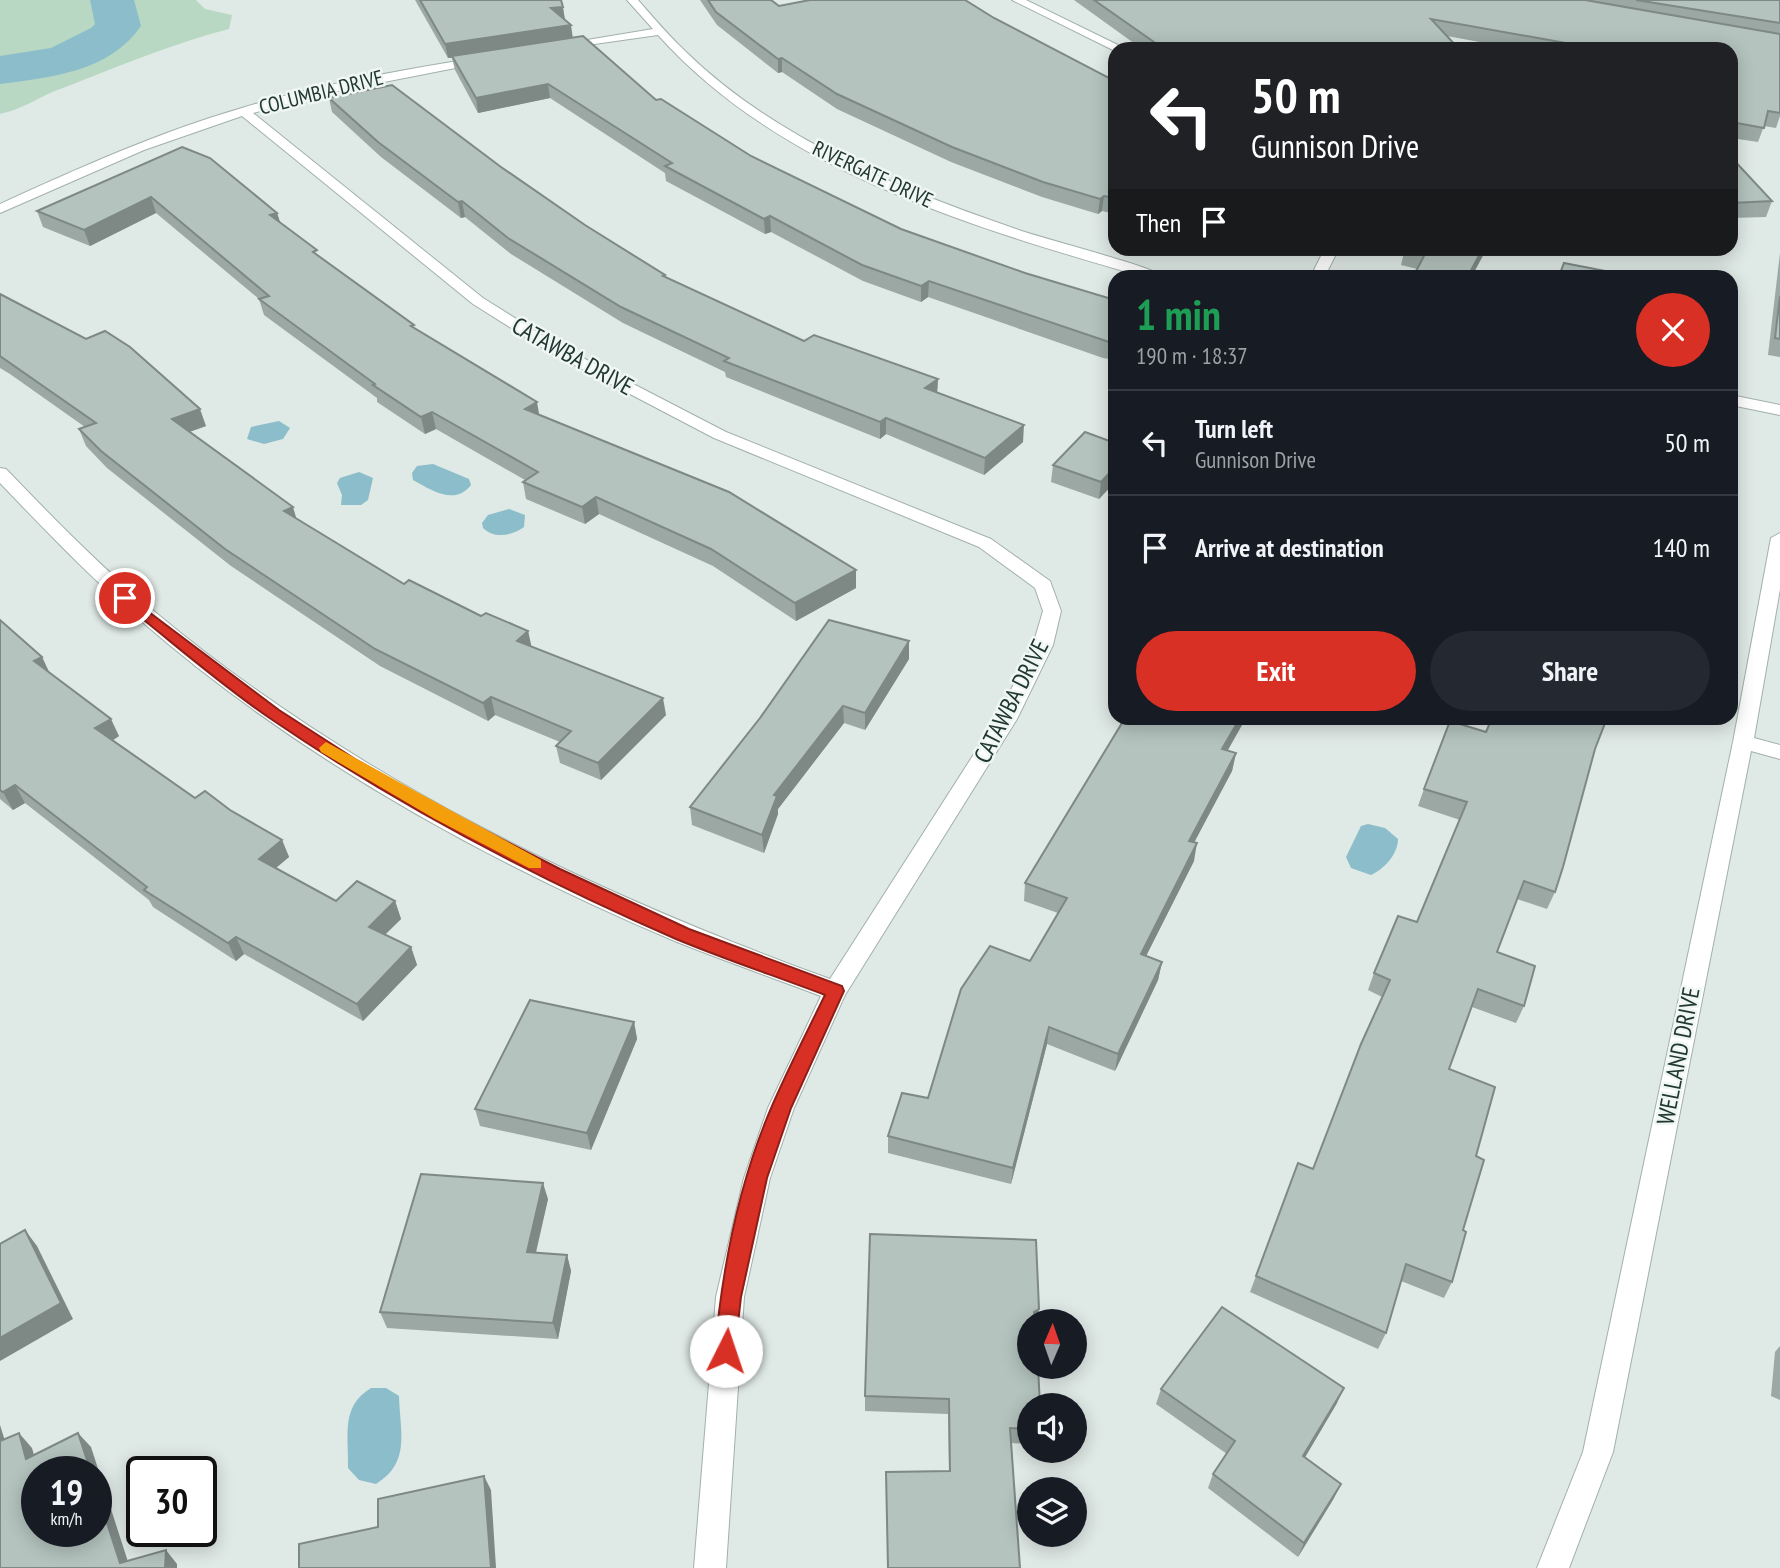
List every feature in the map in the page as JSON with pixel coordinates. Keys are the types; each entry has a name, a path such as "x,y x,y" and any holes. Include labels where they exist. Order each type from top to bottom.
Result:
{"street":[{"name":"RIVERGATE DRIVE","path":"632,0 657,32 717,87 748,110 852,167 998,227 1136,270"},
{"path":"1017,0 1108,44"},
{"path":"545,50 657,32"},
{"name":"COLUMBIA DRIVE","path":"0,209 153,142 243,111 352,83 493,59"},
{"name":"CATAWBA DRIVE","path":"243,111 478,301 551,347 720,435 985,543 1043,585 1052,611 1042,645 1007,719 835,991 781,1108 761,1166 730,1297 710,1568"},
{"path":"1738,401 1780,410"},
{"path":"0,473 58,536 125,598 274,714 349,762 441,815 601,896 683,934 835,991"},
{"name":"WELLAND DRIVE","path":"1553,1568 1598,1452 1742,742 1780,538"},
{"path":"1742,742 1780,752"}],"green space":[{"path":"0,0 196,0 205,9 232,15 229,29 141,57 0,114"}],"water":[{"path":"279,421 290,428 283,439 264,444 247,439 251,427"},
{"path":"433,464 469,479 471,485 465,491 450,495 435,492 413,480 412,473 417,466"},
{"path":"359,472 373,478 368,500 361,505 341,505 342,495 337,483 340,478"},
{"path":"509,509 525,515 524,527 503,535 493,534 483,528 482,523 488,515"},
{"path":"1368,824 1385,828 1398,839 1396,850 1389,860 1371,875 1351,868 1346,857 1361,826"},
{"path":"371,1388 386,1388 399,1396 401,1434 399,1456 394,1466 376,1484 359,1480 348,1468 350,1413 354,1404"}],"building":[{"path":"420,0 561,0 563,7 551,8 571,25 445,44"},
{"path":"708,0 771,0 779,6 810,0 965,0 1108,77 1108,197 1100,199 1043,182 952,147 837,94 782,58 778,59 716,12"},
{"path":"1094,0 1585,0 1780,34 1780,113 1768,111 1764,128 1738,123 1738,42 1560,42 1431,19 1452,42 1154,42"},
{"path":"1636,0 1780,0 1780,23"},
{"path":"583,36 656,100 661,99 751,156 901,229 1025,273 1108,298 1108,342 929,281 921,286 862,265 770,216 764,219 665,166 672,163 548,84 476,98 452,56"},
{"path":"392,85 501,167 585,225 665,275 663,276 804,341 814,335 938,379 925,388 1024,425 985,458 886,418 880,422 724,361 729,358 621,307 508,238 462,201 458,202 378,142 329,98"},
{"path":"182,147 210,158 277,213 270,215 317,250 313,252 414,325 411,326 537,402 525,409 729,492 856,570 795,603 711,549 596,497 582,507 523,482 538,472 432,412 421,417 373,385 375,384 259,299 269,296 151,197 84,230 37,211"},
{"path":"1738,165 1772,201 1738,203"},
{"path":"1424,256 1479,256 1471,270 1417,270"},
{"path":"1564,263 1600,270 1561,270"},
{"path":"0,294 86,339 105,331 130,347 200,409 172,419 293,507 284,511 404,584 409,580 481,616 486,613 528,631 517,641 663,698 598,763 556,746 571,731 491,697 483,703 375,649 225,549 101,451 79,429 96,423 0,356"},
{"path":"1780,296 1780,339 1775,338"},
{"path":"1085,432 1108,440 1108,474 1101,482 1053,465"},
{"path":"0,620 42,657 34,661 111,719 95,728 195,798 205,791 230,810 282,840 259,859 336,901 357,881 395,901 369,927 411,947 357,1004 236,937 228,943 144,890 147,887 15,785 3,792 0,790"},
{"path":"829,620 909,641 865,713 843,706 774,795 777,796 762,835 690,807 760,718"},
{"path":"1121,725 1236,725 1222,749 1236,753 1189,841 1197,843 1141,954 1162,962 1118,1054 1049,1027 1013,1168 888,1136 902,1093 928,1098 961,989 990,946 1030,961 1067,898 1025,883"},
{"path":"1448,725 1463,725 1486,732 1489,725 1604,725 1595,749 1555,892 1524,881 1497,952 1535,966 1524,1006 1478,989 1449,1069 1495,1087 1476,1156 1484,1160 1463,1230 1466,1232 1452,1282 1406,1264 1386,1333 1256,1276 1298,1163 1313,1169 1361,1044 1390,980 1374,973 1398,916 1417,922 1467,802 1424,789"},
{"path":"530,1000 634,1022 587,1133 475,1109"},
{"path":"421,1174 543,1183 527,1252 567,1255 553,1323 380,1312"},
{"path":"25,1230 61,1303 0,1338 0,1244"},
{"path":"870,1234 1036,1240 1039,1309 1017,1309 1017,1379 1039,1379 1039,1393 1017,1393 1017,1428 1010,1428 1020,1568 888,1568 886,1472 950,1471 949,1399 865,1396"},
{"path":"1222,1307 1344,1388 1303,1456 1341,1484 1304,1543 1213,1474 1235,1441 1161,1389"},
{"path":"19,1433 25,1456 21,1456 21,1547 112,1547 112,1538 120,1563 166,1550 165,1568 0,1568 0,1441"},
{"path":"78,1433 86,1456 32,1456"},
{"path":"484,1476 491,1568 299,1568 299,1544 378,1527 378,1499"}],"waterway":[{"path":"0,70 48,63 94,47 118,26 112,0"}],"slow traffic":[{"path":"326,748 441,815 535,864"}],"route":[{"path":"125,598 274,714 349,762 441,815 554,874 683,934 835,991 781,1108 757,1178 730,1297 726,1351"}]}
